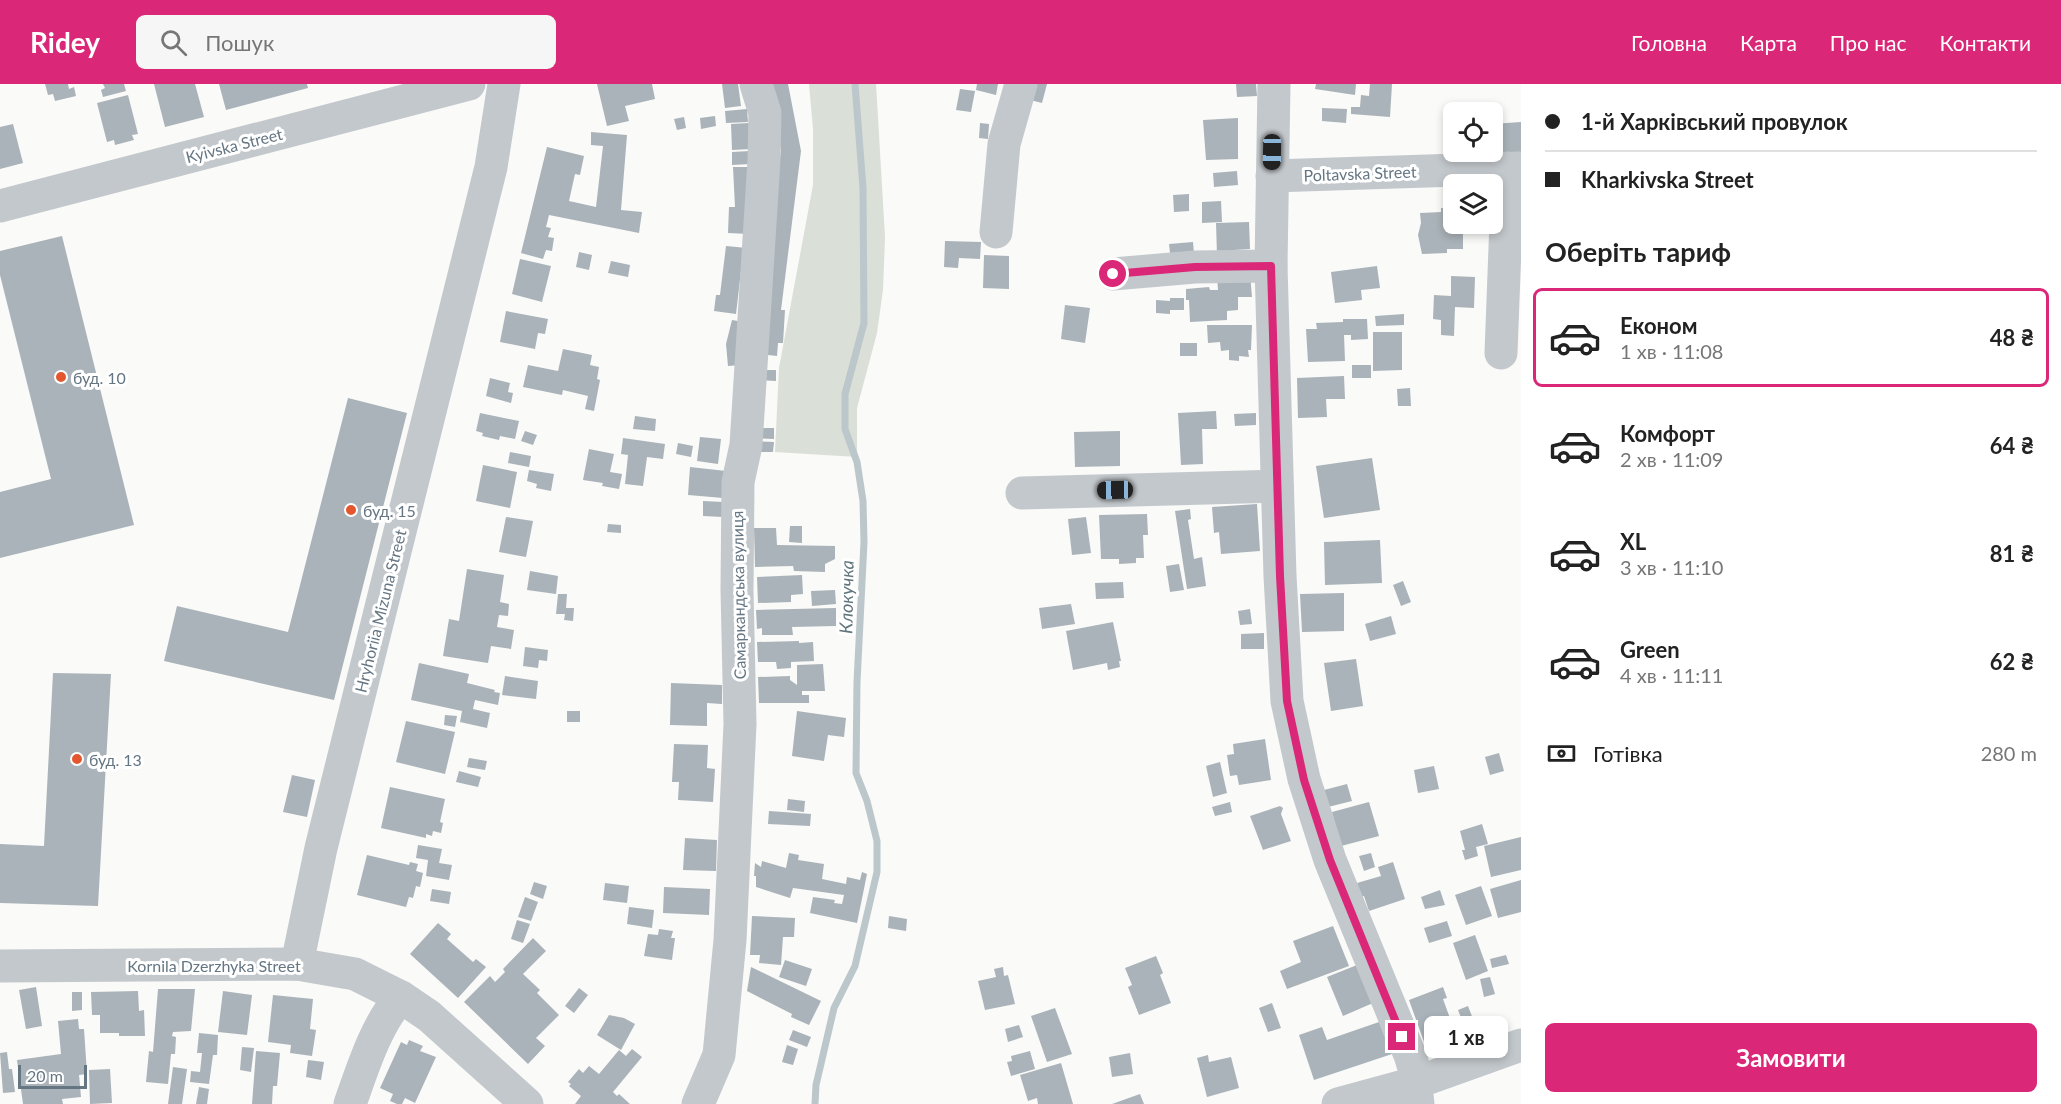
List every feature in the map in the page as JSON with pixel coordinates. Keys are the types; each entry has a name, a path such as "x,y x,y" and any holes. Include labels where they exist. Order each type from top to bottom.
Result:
{"street":[{"name":"Kyivska Street","path":"0,206 469,84"},
{"name":"Hryhoriia Mizuna Street","path":"297,964 321,848 491,167 504,84"},
{"name":"Самаркандська вулиця","path":"698,1104 719,1055 730,940 740,724 737,590 738,482 746,445 764,160 765,113 756,84"},
{"path":"996,232 1004,144 1021,84"},
{"path":"1274,84 1271,266 1277,486 1287,701 1304,780 1330,860 1410,1055 1417,1094"},
{"path":"1501,353 1515,168"},
{"name":"Poltavska Street","path":"1272,176 1515,168"},
{"path":"1113,274 1195,267 1271,266"},
{"path":"1022,493 1277,486"},
{"name":"Kornila Dzerzhyka Street","path":"0,966 297,964 355,974 401,997 429,1016 527,1104"},
{"path":"350,1104 366,1060 391,1008 401,997"},
{"path":"1338,1104 1417,1094 1521,1045"}],"shaded area":[{"path":"809,84 876,84 885,237 883,290 877,333 857,408 857,457 775,452 779,368 813,185 813,129"}],"building":[{"path":"45,84 68,84 69,89 74,87 76,96 55,101 53,94 48,95"},
{"path":"103,84 124,84 126,91 103,97 101,90 105,88"},
{"path":"154,84 195,84 204,117 165,127"},
{"path":"219,84 307,84 308,88 226,110"},
{"path":"597,84 652,84 655,99 625,106 629,121 607,126"},
{"path":"722,84 738,84 741,106 725,108"},
{"path":"769,84 788,84 801,151 781,310 785,310 783,343 778,343 777,356 759,354 762,309 781,150"},
{"path":"977,84 998,84 996,95 976,90"},
{"path":"1034,84 1047,84 1042,103 1030,100"},
{"path":"1236,84 1256,84 1257,96 1237,97"},
{"path":"1316,84 1356,84 1355,95 1315,89"},
{"path":"1370,84 1392,84 1390,117 1351,114 1351,107 1360,107 1361,95 1369,96"},
{"path":"960,89 975,91 971,112 956,110"},
{"path":"128,95 138,134 132,135 134,140 115,145 114,140 107,142 97,103"},
{"path":"1322,108 1347,109 1346,123 1322,121"},
{"path":"747,109 748,122 726,123 725,111"},
{"path":"715,116 716,126 701,129 700,118"},
{"path":"684,117 686,128 677,130 674,119"},
{"path":"1238,118 1238,159 1206,160 1203,120"},
{"path":"1521,122 1521,157 1503,158 1503,123"},
{"path":"749,123 751,149 732,150 731,124"},
{"path":"980,123 989,124 988,139 979,138"},
{"path":"13,124 23,163 0,169 0,127"},
{"path":"591,132 627,135 621,210 642,212 639,233 549,215 546,227 551,228 548,237 554,238 552,251 546,250 543,259 521,253 547,147 584,156 580,175 575,174 569,201 596,207 603,146 591,145"},
{"path":"750,151 751,164 732,165 732,152"},
{"path":"733,167 751,167 749,234 728,233 729,207 735,207"},
{"path":"1237,171 1238,185 1214,187 1213,173"},
{"path":"1189,194 1189,211 1174,212 1173,195"},
{"path":"1221,201 1222,222 1202,223 1202,202"},
{"path":"1443,208 1443,234 1463,234 1463,249 1447,249 1447,253 1422,254 1418,235 1421,223 1420,213 1441,212"},
{"path":"1249,222 1250,249 1234,250 1217,256 1216,223"},
{"name":"буд. 10","path":"62,236 134,525 0,558 0,492 51,479 0,275 0,251"},
{"path":"945,241 981,242 980,259 959,258 958,268 944,267"},
{"path":"1193,242 1194,254 1171,262 1169,244"},
{"path":"726,246 747,248 741,271 736,314 714,311 716,295 720,295"},
{"path":"579,252 592,255 589,270 576,267"},
{"path":"984,255 1009,256 1009,289 983,288"},
{"path":"520,259 551,266 542,302 512,294"},
{"path":"611,261 630,265 628,277 608,273"},
{"path":"1377,266 1380,288 1361,290 1362,300 1335,303 1331,272"},
{"path":"1250,274 1252,297 1238,297 1238,310 1227,311 1227,320 1190,322 1186,289 1209,287 1210,290 1218,290 1217,276"},
{"path":"1451,276 1475,277 1474,308 1455,307 1454,336 1441,335 1441,320 1433,319 1434,295 1451,296"},
{"path":"1170,298 1184,298 1184,310 1170,310 1170,314 1156,313 1156,300 1170,301"},
{"path":"1065,305 1090,308 1085,343 1061,339"},
{"path":"506,311 548,319 545,334 538,333 535,349 500,342"},
{"path":"1404,314 1404,325 1376,326 1375,316"},
{"path":"1343,319 1367,319 1368,339 1351,340 1351,335 1344,335 1345,361 1308,362 1306,329 1317,329 1316,323 1343,322"},
{"path":"732,320 744,322 740,365 728,366 726,344"},
{"path":"1207,325 1252,325 1249,357 1239,356 1239,361 1229,360 1229,350 1221,351 1220,342 1208,343"},
{"path":"1373,332 1402,332 1402,370 1373,371"},
{"path":"1180,343 1197,343 1197,356 1180,356"},
{"path":"563,349 592,355 590,365 599,367 597,379 600,380 594,411 585,409 588,396 563,390 562,395 523,387 528,365 558,371"},
{"path":"1352,365 1371,365 1371,378 1352,378"},
{"path":"755,370 776,370 776,381 755,380"},
{"path":"1344,376 1345,399 1326,399 1327,417 1298,418 1297,378"},
{"path":"490,378 510,383 508,392 513,393 511,403 486,396"},
{"path":"1410,388 1411,406 1398,406 1397,389"},
{"name":"буд. 15","path":"348,398 407,413 334,700 164,661 177,606 288,632"},
{"path":"1216,411 1217,429 1202,429 1203,464 1181,465 1178,413"},
{"path":"480,413 519,421 515,439 500,436 499,440 482,436 483,433 476,431"},
{"path":"1256,413 1256,425 1235,426 1234,414"},
{"path":"635,416 656,419 655,431 633,429"},
{"path":"753,428 774,428 774,439 753,438"},
{"path":"525,431 537,435 533,445 521,441"},
{"path":"1120,431 1120,466 1075,467 1074,432"},
{"path":"700,437 721,439 718,464 697,461"},
{"path":"623,438 665,444 663,459 647,457 643,486 625,484 628,455 621,454"},
{"path":"753,441 774,442 773,452 753,452"},
{"path":"678,443 693,446 691,457 676,454"},
{"path":"589,449 614,454 610,472 622,474 619,489 602,486 603,483 583,480"},
{"path":"510,452 531,456 529,467 508,463"},
{"path":"1372,458 1380,510 1324,518 1316,466"},
{"path":"483,465 517,472 510,508 476,501"},
{"path":"690,467 726,471 723,498 688,495"},
{"path":"529,470 554,474 551,491 536,488 537,484 527,481"},
{"path":"703,501 723,502 723,517 703,516"},
{"path":"1257,504 1260,551 1221,554 1219,532 1214,533 1212,507"},
{"path":"1190,509 1191,519 1188,520 1194,559 1202,557 1206,586 1187,589 1175,511"},
{"path":"1147,514 1148,535 1143,535 1144,558 1136,558 1136,563 1119,564 1119,559 1101,559 1099,515"},
{"path":"506,517 533,521 526,557 499,552"},
{"path":"1086,517 1091,553 1072,555 1068,519"},
{"path":"608,524 621,525 621,533 607,532"},
{"path":"790,526 802,526 802,543 789,542"},
{"path":"754,528 776,528 777,545 835,546 835,559 825,564 825,572 794,571 793,566 755,567"},
{"path":"1380,540 1382,583 1325,585 1324,542"},
{"path":"1179,564 1184,590 1170,592 1166,566"},
{"path":"467,569 504,575 500,602 509,604 508,616 499,615 497,627 514,630 511,649 491,646 488,663 443,656 449,619 459,621"},
{"path":"530,571 558,576 556,594 527,590"},
{"path":"802,575 803,594 791,595 791,602 758,603 757,577"},
{"path":"1403,581 1411,602 1401,606 1393,585"},
{"path":"1123,582 1124,598 1096,599 1095,583"},
{"path":"835,590 836,604 812,606 811,591"},
{"path":"1344,593 1344,631 1302,632 1300,594"},
{"path":"558,594 567,594 566,608 574,608 573,621 564,620 565,614 556,614"},
{"path":"1071,604 1075,624 1042,629 1039,608"},
{"path":"836,608 836,626 792,627 793,635 762,635 762,628 757,629 756,610"},
{"path":"1250,609 1252,624 1240,625 1238,611"},
{"path":"1391,616 1396,634 1370,641 1365,624"},
{"path":"1113,622 1121,661 1119,661 1120,667 1108,670 1107,663 1073,670 1066,631"},
{"path":"1264,633 1264,649 1241,649 1241,634"},
{"path":"799,641 799,643 813,642 814,661 791,662 791,668 777,669 776,662 758,662 757,642"},
{"path":"525,647 548,650 547,661 539,660 538,668 523,666"},
{"path":"1356,659 1363,706 1331,711 1324,663"},
{"path":"419,663 469,674 467,683 500,693 498,705 475,700 473,709 490,713 487,728 460,722 462,711 411,700"},
{"path":"823,664 825,691 802,691 802,695 809,695 809,703 759,703 758,677 790,676 790,680 797,685 797,665"},
{"name":"буд. 13","path":"53,673 111,674 98,906 0,903 0,844 44,846"},
{"path":"505,676 538,681 536,699 502,695"},
{"path":"671,683 722,685 722,704 707,703 707,726 670,725"},
{"path":"567,711 580,711 580,722 567,722"},
{"path":"797,711 846,718 844,737 828,735 824,761 792,756"},
{"path":"445,715 457,716 455,727 444,725"},
{"path":"406,721 455,732 445,774 396,762"},
{"path":"1265,739 1271,780 1239,785 1237,775 1230,776 1227,755 1234,754 1233,744"},
{"path":"674,744 708,745 707,768 715,769 713,802 678,800 679,782 672,782"},
{"path":"1499,753 1504,771 1490,775 1485,757"},
{"path":"469,758 487,761 485,770 467,767"},
{"path":"1220,762 1227,793 1213,797 1206,766"},
{"path":"1434,766 1439,789 1418,793 1414,770"},
{"path":"459,771 481,777 478,787 456,782"},
{"path":"292,775 315,780 307,817 283,812"},
{"path":"1347,784 1352,801 1328,807 1324,790"},
{"path":"390,787 445,799 440,822 443,823 441,833 433,831 432,836 426,834 426,838 381,828"},
{"path":"788,799 805,801 804,812 787,810"},
{"path":"1230,802 1232,812 1215,816 1212,807"},
{"path":"1369,802 1379,836 1341,846 1332,812"},
{"path":"1280,806 1283,808 1281,814 1291,841 1263,850 1250,816"},
{"path":"769,811 811,814 810,826 768,824"},
{"path":"1482,824 1488,844 1476,847 1478,856 1465,860 1460,831"},
{"path":"1521,837 1521,870 1491,877 1484,846"},
{"path":"685,838 717,840 716,871 683,870"},
{"path":"418,845 442,849 439,863 452,865 449,880 426,876 428,860 416,858"},
{"path":"789,853 799,855 798,860 824,864 822,879 846,884 847,877 860,880 862,872 867,874 857,923 810,913 813,897 835,900 834,903 842,904 844,895 793,888 790,898 756,887 755,863 761,867 762,861 786,868"},
{"path":"1371,853 1375,867 1364,871 1359,856"},
{"path":"367,855 409,865 410,862 418,864 416,871 423,873 420,887 416,886 413,898 409,897 406,907 357,895"},
{"path":"1393,862 1405,899 1369,911 1364,896 1361,897 1357,883 1381,876 1378,867"},
{"path":"1521,880 1521,912 1498,918 1490,889"},
{"path":"534,882 547,886 543,899 530,894"},
{"path":"605,883 629,886 627,903 603,900"},
{"path":"1481,886 1492,916 1466,925 1455,895"},
{"path":"664,887 710,889 709,915 663,913"},
{"path":"432,889 451,892 449,904 430,901"},
{"path":"1440,890 1445,905 1425,909 1421,897"},
{"path":"525,897 538,902 531,921 518,917"},
{"path":"629,907 654,910 652,928 627,924"},
{"path":"752,916 795,918 794,937 783,937 781,965 759,963 760,955 750,955"},
{"path":"889,916 907,919 906,931 888,928"},
{"path":"517,920 530,924 523,943 511,939"},
{"path":"1447,921 1452,936 1429,943 1424,928"},
{"path":"438,923 451,934 447,939 473,962 476,959 486,967 458,998 410,954"},
{"path":"1333,926 1349,966 1287,989 1280,971 1301,962 1293,941"},
{"path":"659,929 673,931 671,938 675,938 672,960 644,956 648,934 658,935"},
{"path":"1475,935 1488,971 1466,980 1453,943"},
{"path":"533,938 546,951 523,974 540,990 537,993 559,1015 536,1038 545,1046 528,1064 464,1002 490,976 495,982 505,972 503,969"},
{"path":"1506,955 1509,964 1492,968 1490,959"},
{"path":"1156,956 1163,973 1160,975 1171,1003 1139,1015 1128,987 1132,985 1125,968"},
{"path":"785,960 812,969 806,986 779,977"},
{"path":"1357,965 1373,1003 1343,1016 1327,977"},
{"path":"751,967 821,1001 809,1025 747,991"},
{"path":"1003,967 1004,976 1008,975 1015,1004 985,1010 978,981 996,977 994,969"},
{"path":"1490,977 1495,994 1484,997 1480,979"},
{"path":"36,987 42,1026 26,1029 19,990"},
{"path":"1443,987 1447,998 1443,999 1459,1043 1464,1041 1466,1048 1450,1054 1448,1046 1428,1053 1409,1000"},
{"path":"579,988 588,995 574,1013 565,1006"},
{"path":"158,989 195,989 191,1031 173,1032 172,1036 176,1037 175,1054 171,1054 168,1084 146,1082 149,1051 153,1052"},
{"path":"138,991 139,1011 144,1010 145,1036 100,1033 100,1015 92,1015 91,992"},
{"path":"223,991 252,995 247,1035 218,1032"},
{"path":"72,992 82,992 82,1010 72,1011"},
{"path":"273,995 313,999 310,1029 316,1030 312,1056 290,1053 291,1045 268,1042"},
{"path":"1272,1003 1281,1028 1268,1032 1259,1008"},
{"path":"1468,1006 1482,1042 1472,1046 1458,1010"},
{"path":"1055,1008 1072,1054 1047,1062 1031,1016"},
{"path":"609,1015 624,1018 635,1024 621,1050 597,1035"},
{"path":"78,1019 79,1029 84,1029 87,1074 79,1075 81,1097 62,1099 63,1104 23,1104 17,1060 61,1054 58,1021"},
{"path":"1379,1022 1392,1054 1314,1080 1299,1035 1322,1027 1327,1040"},
{"path":"1019,1025 1023,1037 1008,1042 1005,1029"},
{"path":"793,1030 811,1037 807,1047 789,1040"},
{"path":"199,1033 218,1035 217,1055 213,1055 209,1084 190,1082 191,1071 200,1072 202,1053 197,1053"},
{"path":"409,1040 423,1046 420,1051 436,1057 415,1103 405,1098 402,1104 397,1104 390,1101 393,1094 380,1088 401,1042 407,1045"},
{"path":"787,1045 798,1049 793,1065 782,1062"},
{"path":"242,1047 254,1048 251,1072 240,1070"},
{"path":"632,1049 642,1057 613,1092 617,1096 619,1094 630,1104 575,1104 581,1096 569,1086 571,1084 568,1082 579,1069 583,1073 589,1066 599,1074 619,1050 626,1056"},
{"path":"256,1051 280,1053 277,1086 273,1086 272,1104 252,1104"},
{"path":"1030,1051 1035,1069 1011,1076 1007,1062 1012,1061 1011,1056"},
{"path":"7,1052 15,1092 3,1093 0,1053"},
{"path":"1130,1053 1133,1074 1112,1077 1109,1057"},
{"path":"1208,1055 1209,1062 1231,1057 1239,1088 1207,1097 1197,1058"},
{"path":"308,1060 324,1062 321,1080 306,1077"},
{"path":"1061,1063 1073,1104 1038,1104 1037,1098 1028,1101 1020,1075"},
{"path":"173,1067 187,1069 182,1104 168,1104"},
{"path":"110,1069 112,1103 90,1104 89,1070"},
{"path":"199,1087 209,1089 207,1104 196,1104"},
{"path":"1140,1094 1144,1104 1112,1104"}],"waterway":[{"name":"Клокучка","path":"815,1104 816,1085 834,1008 855,966 877,872 877,841 867,801 856,773 857,682 864,542 863,501 857,462 845,429 845,394 864,323 863,188 855,84"}],"place":[{"name":"буд. 10","path":"61,377"},
{"name":"буд. 15","path":"351,510"},
{"name":"буд. 13","path":"77,759"}],"route":[{"path":"1113,274 1195,267 1271,266 1280,576 1287,701 1304,780 1330,860 1402,1037"}]}
